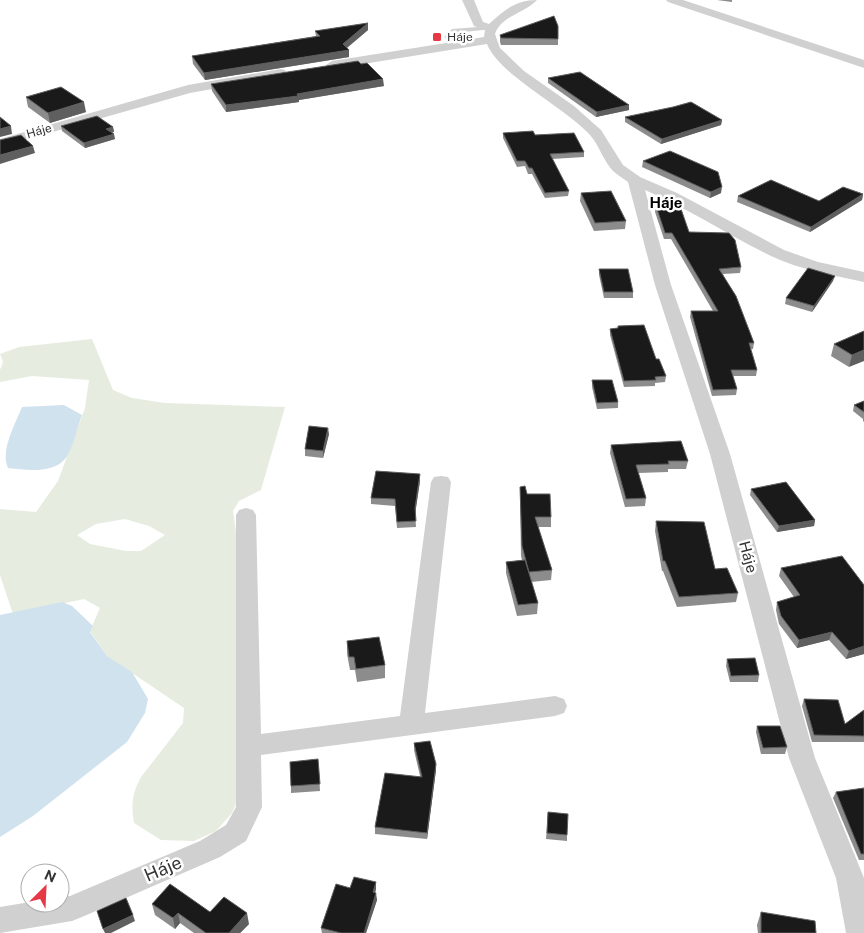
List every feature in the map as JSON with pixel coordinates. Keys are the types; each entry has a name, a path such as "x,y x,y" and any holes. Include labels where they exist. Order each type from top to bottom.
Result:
{"street":[{"path":"468,0 478,24 491,34 495,49 520,74 569,109 596,133 618,168 635,180 672,196 778,253 814,266 864,277"},
{"path":"318,68 456,46 491,34 506,14 531,0"},
{"path":"672,0 864,64"},
{"name":"Háje","path":"0,143 188,89 298,71"},
{"name":"Háje","path":"635,180 663,285 720,454 802,758 850,878 860,933"},
{"path":"411,725 441,482"},
{"name":"Háje","path":"0,920 72,908 210,849 236,833 249,807 246,515"},
{"path":"249,746 554,706"}],"shaded area":[{"path":"92,339 113,390 132,398 165,403 285,407 261,490 239,501 233,511 242,575 242,790 232,813 216,831 194,841 161,840 134,823 133,810 134,794 141,777 183,723 184,708 107,656 90,631 100,608 84,599 13,614 0,575 0,509 36,512 58,481 85,408 89,380 32,376 0,382 0,370 3,362 0,354 19,347","holes":["125,519 149,526 165,535 141,551 126,551 90,544 77,535 96,524"]}],"water":[{"path":"64,405 82,415 68,456 60,464 46,469 8,468 6,461 7,446 22,407"},
{"path":"62,602 72,606 93,626 90,632 107,656 132,672 148,699 145,713 127,742 33,816 0,837 0,615"}],"building":[{"path":"554,16 558,26 558,39 501,38 500,35"},
{"path":"368,23 343,44 349,50 204,73 192,56 320,36 315,31"},
{"path":"358,61 361,64 367,63 383,79 297,94 298,96 226,105 211,84"},
{"path":"580,72 629,105 597,112 548,78"},
{"path":"61,87 84,102 48,113 26,97"},
{"path":"691,102 722,120 662,139 625,117 673,107"},
{"path":"97,116 113,127 106,129 114,134 84,143 61,126"},
{"path":"0,117 11,126 0,129"},
{"path":"533,131 535,135 574,133 584,152 550,154 569,191 545,193 532,168 529,168 525,161 517,161 503,133"},
{"path":"21,135 33,146 0,155 0,140"},
{"path":"670,151 718,172 722,187 711,192 643,161"},
{"path":"771,180 819,201 843,187 863,194 811,227 738,196"},
{"path":"611,191 626,221 595,223 581,193"},
{"path":"656,206 680,206 689,232 729,233 735,240 741,267 719,269 736,296 754,343 749,343 757,370 731,370 737,389 713,390 691,311 718,311 672,233 665,233"},
{"path":"808,268 835,276 814,306 786,298"},
{"path":"599,269 628,269 633,292 604,292"},
{"path":"644,325 656,359 659,359 666,376 655,377 656,380 624,381 610,329 618,328 618,326"},
{"path":"864,331 864,350 852,355 834,344"},
{"path":"592,380 612,380 618,402 597,403"},
{"path":"864,401 864,412 854,405"},
{"path":"309,426 328,428 323,451 305,449"},
{"path":"681,441 688,461 668,461 669,464 636,465 646,498 626,499 611,445"},
{"path":"376,471 420,474 415,508 416,521 397,522 395,499 371,498"},
{"path":"786,482 815,520 779,526 751,489"},
{"path":"525,486 527,494 550,494 551,517 535,517 552,570 529,572 522,546 520,487"},
{"path":"656,521 704,522 715,569 727,568 738,593 679,597 665,561 663,561"},
{"path":"842,556 864,585 864,646 849,651 832,632 799,640 781,616 777,602 800,595 781,568"},
{"path":"525,560 538,603 518,605 506,562"},
{"path":"379,637 385,665 356,669 354,657 349,657 347,641"},
{"path":"755,658 759,675 731,676 727,659"},
{"path":"804,699 838,700 845,724 864,710 864,736 814,735"},
{"path":"757,726 780,726 787,747 763,748"},
{"path":"430,741 436,764 427,833 375,827 385,773 422,777 414,743"},
{"path":"318,759 320,784 291,786 290,762"},
{"path":"864,788 864,854 861,854 836,792"},
{"path":"548,812 568,814 567,835 547,833"},
{"path":"354,877 376,882 373,892 376,893 364,933 341,933 321,928 336,884 350,888"},
{"path":"170,884 210,912 224,897 247,913 229,933 206,933 178,913 173,918 152,904"},
{"path":"126,898 133,915 103,929 97,911"},
{"path":"761,912 815,921 816,933 761,933"}],"place":[{"name":"Háje","path":"437,37"}],"district":[{"name":"Háje","path":"666,203"}]}
